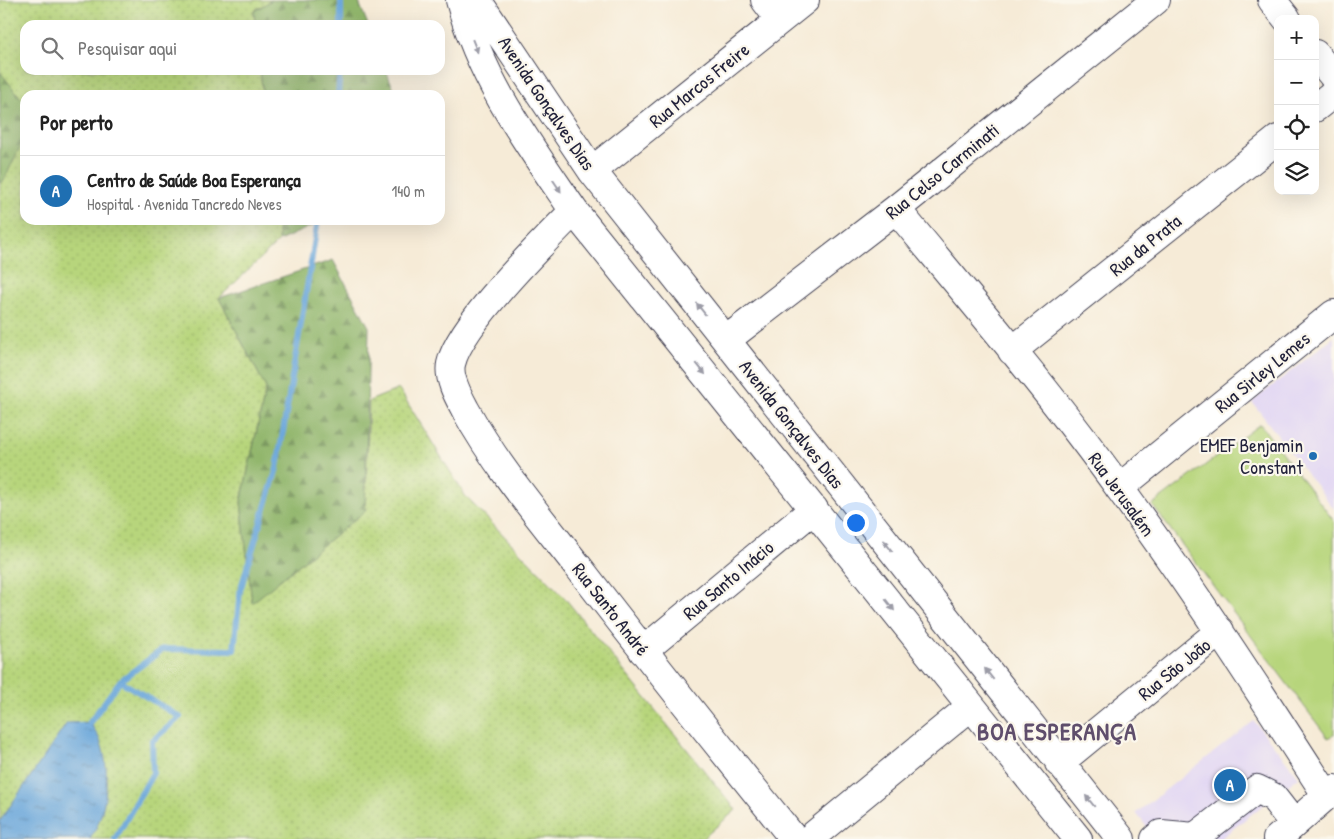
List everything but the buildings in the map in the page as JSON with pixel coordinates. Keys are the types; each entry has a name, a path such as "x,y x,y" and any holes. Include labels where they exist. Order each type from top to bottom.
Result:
{"street":[{"name":"Avenida Gonçalves Dias","path":"460,0 476,50 508,113 574,211 814,509 970,707 1078,839"},
{"name":"Rua Marcos Freire","path":"592,171 772,10 805,0"},
{"name":"Rua Celso Carminati","path":"726,340 896,209 1156,0"},
{"path":"1272,0 1284,15"},
{"name":"Avenida Gonçalves Dias","path":"486,3 592,171 1121,839"},
{"path":"1319,59 1334,77"},
{"path":"1319,105 1334,94"},
{"name":"Rua da Prata","path":"1012,351 1274,141"},
{"name":"Rua Jerusalém","path":"896,209 1012,351 1119,488 1330,792"},
{"name":"Rua Santo André","path":"574,211 532,254 482,312 456,348 450,366 453,385 480,433 520,492 643,651 794,839"},
{"name":"Rua Sirley Lemes","path":"1119,488 1334,314"},
{"name":"Rua Santo Inácio","path":"643,651 814,509"},
{"name":"Rua São João","path":"1059,763 1220,631"},
{"path":"809,839 970,707"},
{"path":"1155,839 1162,834 1195,837 1257,790 1273,797 1286,832 1330,792"}],"shaded area":[{"name":"EMEF Benjamin Constant","path":"1334,337 1334,509 1252,402"},
{"path":"1254,721 1299,777 1220,839 1156,839 1136,813"}],"green space":[{"path":"0,0 272,0 254,11 255,20 20,20 20,75 261,75 262,90 20,90 20,225 277,225 279,241 219,298 266,388 241,502 252,602 365,511 369,401 399,389 466,497 564,597 736,810 702,839 0,839"},
{"path":"272,0 358,0 366,20 255,20 254,11"},
{"path":"0,72 20,97 20,147 4,180 0,183"},
{"path":"261,75 388,75 394,90 262,90"},
{"path":"277,225 314,225 279,241"},
{"path":"333,260 369,327 365,511 252,603 241,502 266,388 219,298"},
{"path":"1260,424 1334,521 1334,734 1328,738 1152,505"}],"water":[{"path":"90,722 101,743 104,754 106,792 96,829 90,839 0,839 0,821 67,723"}],"waterway":[{"path":"341,0 341,20"},
{"path":"338,90 340,75"},
{"path":"90,722 120,681 163,649 234,650 240,591 277,468 317,225"},
{"path":"115,839 153,773 152,741 180,717 120,681"}],"place":[{"name":"EMEF Benjamin Constant","path":"1313,456"},
{"name":"Centro de Saúde Boa Esperança","path":"1230,785"}],"district":[{"name":"BOA ESPERANÇA","path":"1057,732"}]}
